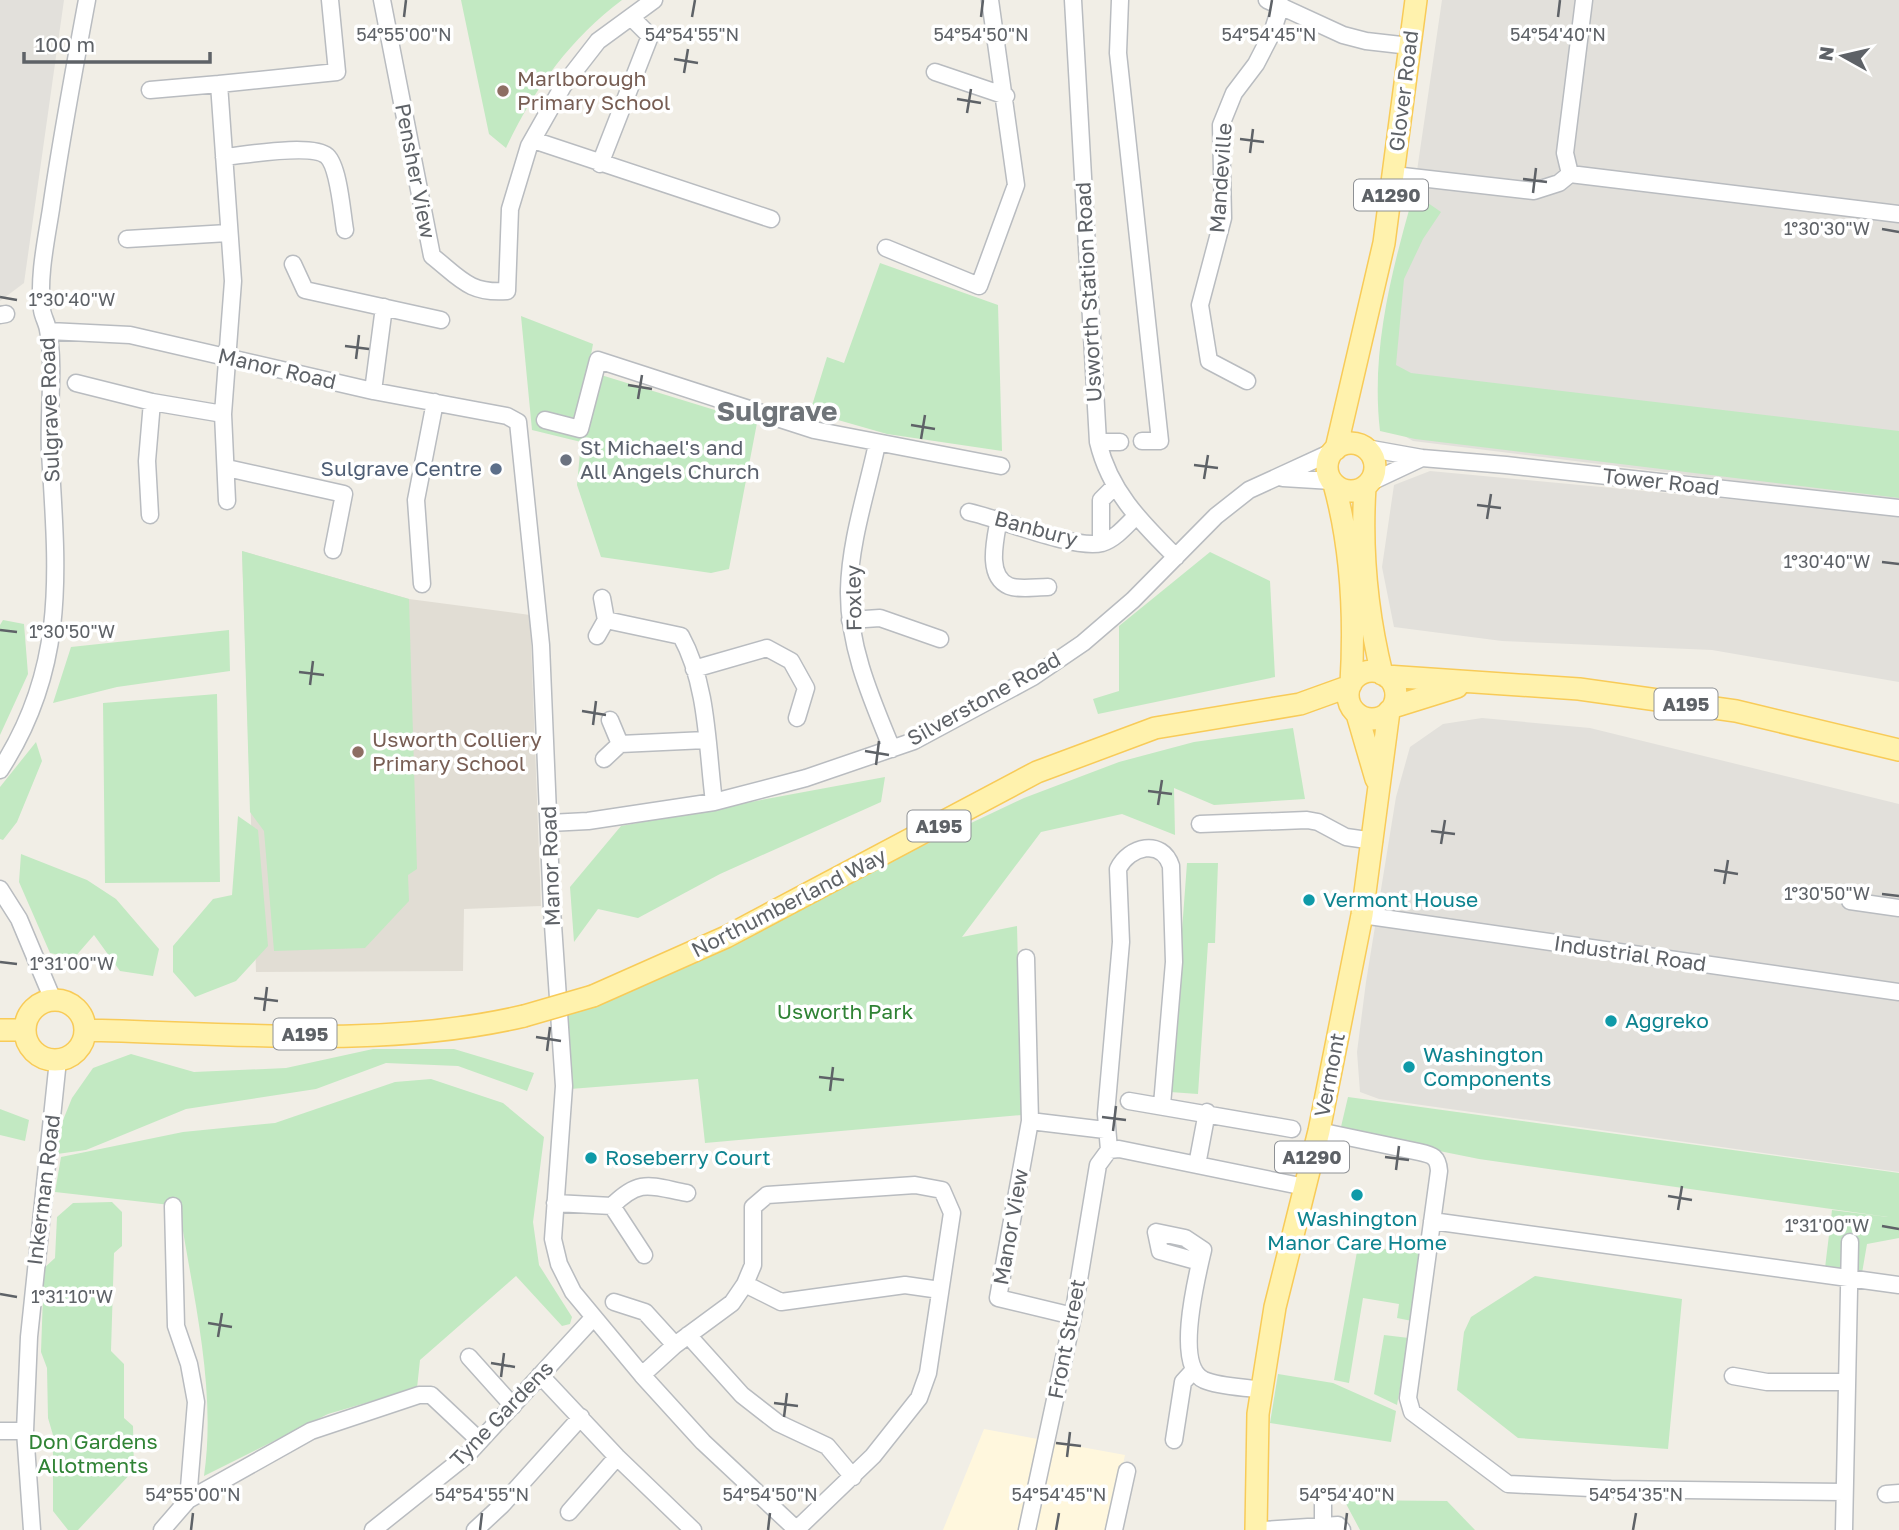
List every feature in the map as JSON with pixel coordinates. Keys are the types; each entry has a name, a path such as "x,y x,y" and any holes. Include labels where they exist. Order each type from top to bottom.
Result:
{"main road":[{"name":"Glover Road","path":"1335,450 1384,243 1416,0"},
{"name":"Glover Road","path":"1350,388 1362,446"},
{"path":"1335,450 1351,443 1362,446"},
{"name":"A1290","path":"1362,446 1375,468 1368,484 1364,529 1369,607 1384,675"},
{"name":"A1290","path":"1335,450 1328,468 1348,548 1353,630 1350,685"},
{"path":"1333,482 1346,491 1368,484"},
{"name":"A195","path":"1350,685 1368,671 1469,684 1579,689 1736,711 1899,750"},
{"path":"1384,675 1396,694 1391,709"},
{"name":"A195","path":"1356,713 1370,719 1391,709 1469,684"},
{"path":"1350,685 1348,699 1356,713"},
{"name":"Northumberland Way","path":"85,1030 322,1035 469,1029 524,1016 593,996 726,937 1037,772 1155,729 1300,704 1350,685"},
{"name":"Northumberland Way","path":"1300,704 1356,713"},
{"name":"Vermont","path":"1256,1530 1258,1414 1275,1307 1319,1131 1362,915 1374,841 1377,785 1391,709"},
{"name":"Vermont","path":"1356,713 1377,785"},
{"path":"53,1000 72,1006 80,1013 85,1030 79,1049 58,1060 38,1055 31,1047 25,1030 33,1011 53,1000"},
{"path":"0,1030 25,1030"}],"street":[{"name":"Sulgrave Road","path":"0,770 18,743 39,695 52,635 57,574 50,445 49,331 42,310 44,256 62,131 88,0"},
{"path":"150,90 337,72 330,0"},
{"name":"Pensher View","path":"382,0 432,256 476,290 507,291 510,209 522,161 533,140"},
{"path":"654,0 598,41 563,86 533,140 771,219"},
{"path":"886,248 979,286 1016,185 1006,96 990,0"},
{"name":"Usworth Station Road","path":"1073,0 1098,442 1114,487 1136,516 1176,557"},
{"path":"1119,0 1118,53 1160,441 1142,441"},
{"path":"1570,174 1565,153 1584,0"},
{"path":"1274,2 1343,35 1366,41 1410,46"},
{"name":"Mandeville","path":"1247,381 1209,361 1200,305 1223,218 1221,125 1234,93 1256,64 1272,33 1274,2"},
{"path":"600,164 650,36 631,17"},
{"path":"935,72 1006,96"},
{"path":"219,84 233,281 223,414 228,500"},
{"path":"224,157 312,149 327,156 335,170 345,230"},
{"path":"1394,175 1534,191 1559,183 1570,174 1899,214"},
{"path":"127,239 228,233"},
{"path":"293,264 305,290 442,320"},
{"path":"373,391 384,307"},
{"name":"Manor Road","path":"49,331 130,335 373,391 507,416 518,422 539,610 564,1086 555,1203 554,1239 559,1264 573,1292 642,1375 703,1442 797,1530"},
{"path":"545,420 580,429 598,360 814,430 1001,466"},
{"path":"76,383 152,402 223,414"},
{"path":"150,515 147,461 152,402"},
{"path":"422,584 416,500 435,402"},
{"path":"1098,442 1119,442"},
{"name":"Foxley","path":"877,443 850,570 850,620 863,672 892,749"},
{"name":"Tower Road","path":"1362,446 1422,458 1899,508"},
{"name":"Silverstone Road","path":"549,823 589,821 714,802 806,778 914,741 1034,677 1083,643 1133,600 1232,503 1249,491 1335,450"},
{"name":"Tower Road","path":"1368,484 1422,458"},
{"path":"227,468 344,494 333,550"},
{"name":"Silverstone Road","path":"1281,478 1333,482"},
{"path":"1101,543 1101,500 1114,487"},
{"name":"Banbury","path":"969,512 999,518 1051,536 1101,543 1116,535 1136,516"},
{"path":"999,518 993,558 1001,581 1010,587 1048,587"},
{"path":"597,636 606,620 602,598"},
{"path":"850,620 880,618 940,639"},
{"path":"606,620 681,636 694,669 714,802"},
{"path":"694,669 767,648 791,662 806,688 797,718"},
{"path":"610,720 620,744"},
{"path":"604,759 620,744 706,740"},
{"path":"1200,824 1307,820 1318,822 1346,837 1374,841"},
{"path":"1162,1105 1174,962 1171,866 1168,857 1150,848 1140,848 1122,860 1118,869 1121,971 1105,1130 1109,1150 1118,1149 1305,1187"},
{"path":"0,889 19,919 53,1000"},
{"path":"1850,901 1899,908"},
{"name":"Industrial Road","path":"1362,915 1899,992"},
{"path":"1026,958 1030,1121 1105,1130"},
{"name":"Inkerman Road","path":"32,1530 25,1431 35,1259 58,1060"},
{"path":"1129,1101 1207,1112 1292,1129"},
{"path":"1197,1165 1207,1112"},
{"name":"Manor View","path":"1030,1121 998,1298 1073,1316"},
{"path":"1319,1131 1433,1155 1438,1160 1440,1171 1408,1398 1412,1412 1508,1484 1611,1489 1844,1492"},
{"name":"Front Street","path":"1027,1530 1073,1316 1098,1165 1109,1150"},
{"path":"642,1375 681,1340 732,1303 745,1284 752,1265 753,1207 767,1195 915,1185 942,1190 952,1213 928,1373 919,1398 853,1477 797,1530"},
{"path":"555,1203 612,1206 630,1188 652,1186 687,1192"},
{"path":"173,1206 176,1326 189,1364 196,1402 188,1500"},
{"path":"612,1206 644,1255"},
{"path":"1432,1221 1899,1285"},
{"path":"1844,1530 1850,1242"},
{"path":"1200,1262 1188,1337 1188,1355 1194,1370 1203,1380 1263,1391"},
{"path":"745,1284 781,1302 905,1285 940,1290"},
{"path":"614,1302 645,1312 778,1423 827,1446 853,1477"},
{"name":"Tyne Gardens","path":"373,1530 480,1441 593,1318"},
{"path":"470,1357 513,1406"},
{"path":"1174,1440 1183,1381 1194,1370"},
{"path":"540,1375 617,1457 692,1530"},
{"path":"1733,1376 1767,1381 1847,1382"},
{"path":"162,1530 188,1500 311,1431 419,1395 431,1395 480,1441"},
{"path":"475,1530 502,1505 581,1417"},
{"path":"0,1432 25,1431"},
{"path":"569,1512 617,1457"},
{"path":"1114,1530 1127,1471"},
{"path":"1323,1495 1323,1526"},
{"path":"1263,1530 1338,1525 1342,1530"}],"shaded area":[{"path":"0,0 64,0 24,283 0,301"},
{"path":"1442,0 1899,0 1899,501 1413,441 1386,425 1395,321"},
{"path":"1430,471 1899,515 1899,682 1712,650 1502,641 1394,627 1382,567 1394,485"},
{"name":"Usworth Colliery Primary School","path":"242,551 409,599 530,615 541,906 464,909 463,971 256,972"},
{"path":"1482,718 1590,728 1899,804 1899,1172 1379,1099 1360,1092 1357,1052 1366,982 1396,797 1410,747 1443,724"},
{"path":"984,1429 1125,1455 1109,1530 943,1530"}],"green space":[{"name":"Marlborough Primary School","path":"461,0 622,0 586,31 555,66 529,105 506,148 489,134"},
{"path":"1411,203 1428,203 1441,212 1423,239 1404,279 1396,365 1411,373 1899,431 1899,498 1415,439 1380,431 1380,345 1396,259"},
{"path":"880,263 998,305 1002,451 887,434 810,412 827,357 844,363"},
{"path":"521,316 593,344 588,371 757,423 729,569 711,573 601,557 577,485 581,442 532,430"},
{"path":"242,551 409,599 417,869 408,875 409,901 365,948 274,951 264,831 250,812"},
{"path":"1210,552 1270,581 1275,677 1098,714 1093,699 1119,691 1119,626"},
{"path":"3,620 24,624 28,674 0,735 0,625"},
{"path":"229,630 230,671 117,687 53,703 71,647"},
{"path":"217,694 220,882 105,883 103,703"},
{"name":"Usworth Park","path":"1293,728 1305,799 1214,805 1174,788 1175,835 1122,814 1041,832 962,937 1017,926 1022,1115 705,1143 698,1079 570,1089 559,1018 1024,798 1119,762 1194,742"},
{"path":"36,742 42,761 17,822 3,840 0,839 0,787"},
{"path":"885,777 881,802 720,874 638,918 598,909 574,942 570,887 621,826"},
{"path":"238,816 258,830 268,946 236,981 195,997 173,972 173,946 213,899 232,895"},
{"path":"21,854 87,880 116,899 159,949 153,976 120,971 94,935 74,958 50,953 19,882"},
{"path":"1187,863 1218,863 1215,943 1208,943 1198,1094 1170,1092"},
{"path":"373,1049 454,1049 534,1073 527,1091 458,1066 386,1063 316,1089 186,1109 86,1150 57,1154 59,1130 72,1098 93,1068 131,1054 194,1072 286,1068"},
{"path":"431,1079 503,1103 544,1137 533,1222 539,1265 572,1317 570,1324 562,1326 516,1276 420,1360 417,1388 328,1414 204,1476 207,1442 205,1374 179,1206 55,1192 61,1157 183,1132 275,1123 395,1082"},
{"path":"1348,1097 1899,1173 1899,1238 1867,1244 1862,1273 1825,1268 1832,1210 1888,1217 1479,1159 1340,1131"},
{"path":"0,1109 29,1120 25,1141 0,1135"},
{"name":"Don Gardens Allotments","path":"112,1202 122,1212 122,1246 114,1253 111,1351 124,1364 124,1418 133,1426 134,1470 78,1530 68,1530 53,1511 53,1435 48,1418 47,1368 41,1352 44,1268 55,1258 57,1217 73,1203"},
{"path":"1358,1246 1421,1253 1412,1321 1397,1318 1399,1304 1363,1298 1349,1383 1334,1380"},
{"path":"1535,1276 1682,1299 1668,1449 1518,1438 1457,1390 1464,1332 1471,1317"},
{"path":"1384,1335 1409,1338 1397,1405 1374,1394"},
{"path":"1278,1374 1333,1383 1396,1411 1391,1442 1270,1423"},
{"path":"1344,1500 1447,1501 1475,1530 1360,1530"}],"place":[{"name":"Marlborough Primary School","path":"503,91"},
{"name":"St Michael's and All Angels Church","path":"566,460"},
{"name":"Sulgrave Centre","path":"496,469"},
{"name":"Usworth Colliery Primary School","path":"358,752"},
{"name":"Vermont House","path":"1309,900"},
{"name":"Aggreko","path":"1611,1021"},
{"name":"Washington Components","path":"1409,1067"},
{"name":"Roseberry Court","path":"591,1158"},
{"name":"Washington Manor Care Home","path":"1357,1195"}],"district":[{"name":"Sulgrave","path":"777,411"}]}
